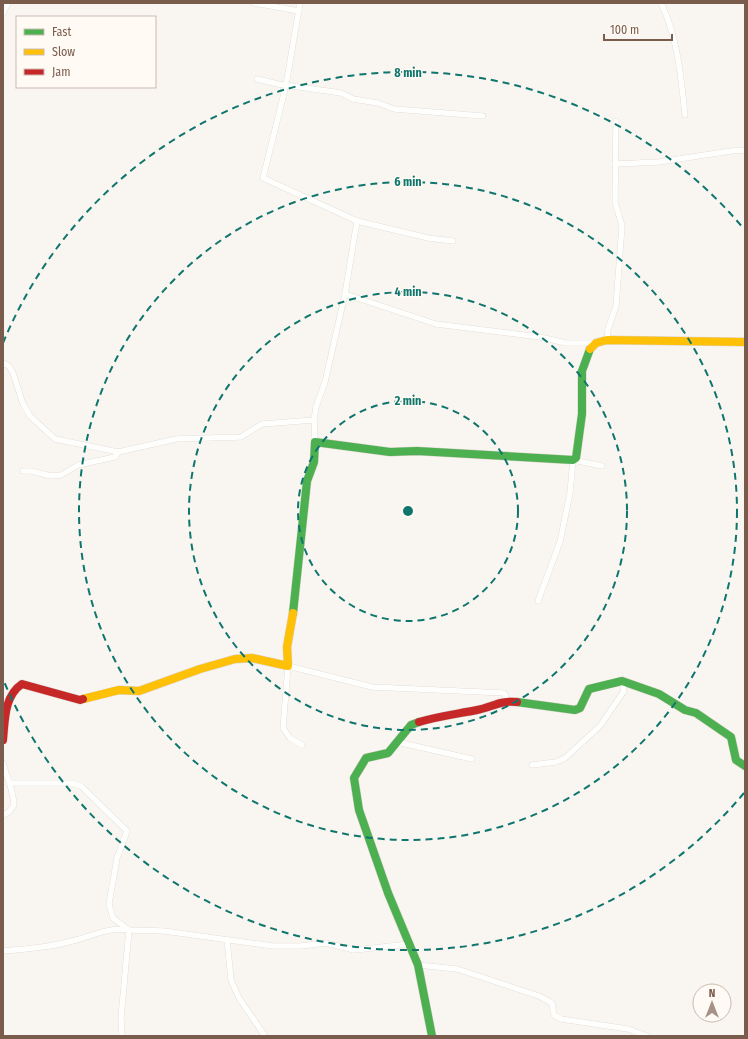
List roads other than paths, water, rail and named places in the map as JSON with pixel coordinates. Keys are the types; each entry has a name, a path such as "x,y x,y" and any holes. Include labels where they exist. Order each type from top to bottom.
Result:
{"street":[{"path":"3,13 8,3"},
{"path":"254,3 299,11"},
{"path":"300,3 286,85 262,178 357,221 428,238 453,241"},
{"path":"661,3 666,13 678,57 685,115"},
{"path":"257,79 341,93 353,99 378,103 394,110 483,116"},
{"path":"607,340 617,295 622,226 615,202 616,121"},
{"path":"615,164 659,162 745,150"},
{"path":"302,745 290,738 282,728 288,666 287,647 296,599 299,546 306,481 314,462 314,420 325,382 345,294 357,221"},
{"path":"345,294 436,324 540,337 566,343 595,343 607,340 745,342"},
{"path":"538,600 560,542 570,493 573,460 576,458 578,449 582,414 582,380 585,359 590,348 595,343"},
{"path":"3,363 9,366 13,373 23,404 30,416 55,439 118,452 176,439 241,437 262,424 314,420"},
{"path":"315,442 390,452 417,451 573,460 602,466"},
{"path":"23,471 30,471 51,476 61,474 78,465 115,457 118,452"},
{"path":"3,740 6,704 16,687 22,684 80,700 119,690 139,691 200,669 235,659 252,658 372,687 504,693 506,696 505,700 480,710 444,715 411,725 388,753 366,758 354,778 358,810 367,829 388,893 418,965 432,1036"},
{"path":"496,703 508,701 575,710 580,708 589,689 622,681 659,694 672,704 696,713 716,726 730,737 736,760 745,766"},
{"path":"532,765 556,762 565,758 600,726 624,691 622,681"},
{"path":"397,742 472,759"},
{"path":"3,763 7,778 11,783 14,805 9,812 3,815"},
{"path":"11,783 71,783 81,786 127,831 117,858 109,904 113,918 129,930"},
{"path":"3,951 41,948 97,935 105,930 117,928 129,930 164,931 273,946 301,946 326,943 354,950 409,944"},
{"path":"122,1036 121,1018 129,930"},
{"path":"227,939 231,980 239,998 265,1036"},
{"path":"418,965 457,970 539,996 552,1003 554,1015 561,1019 628,1029 647,1036"}]}
